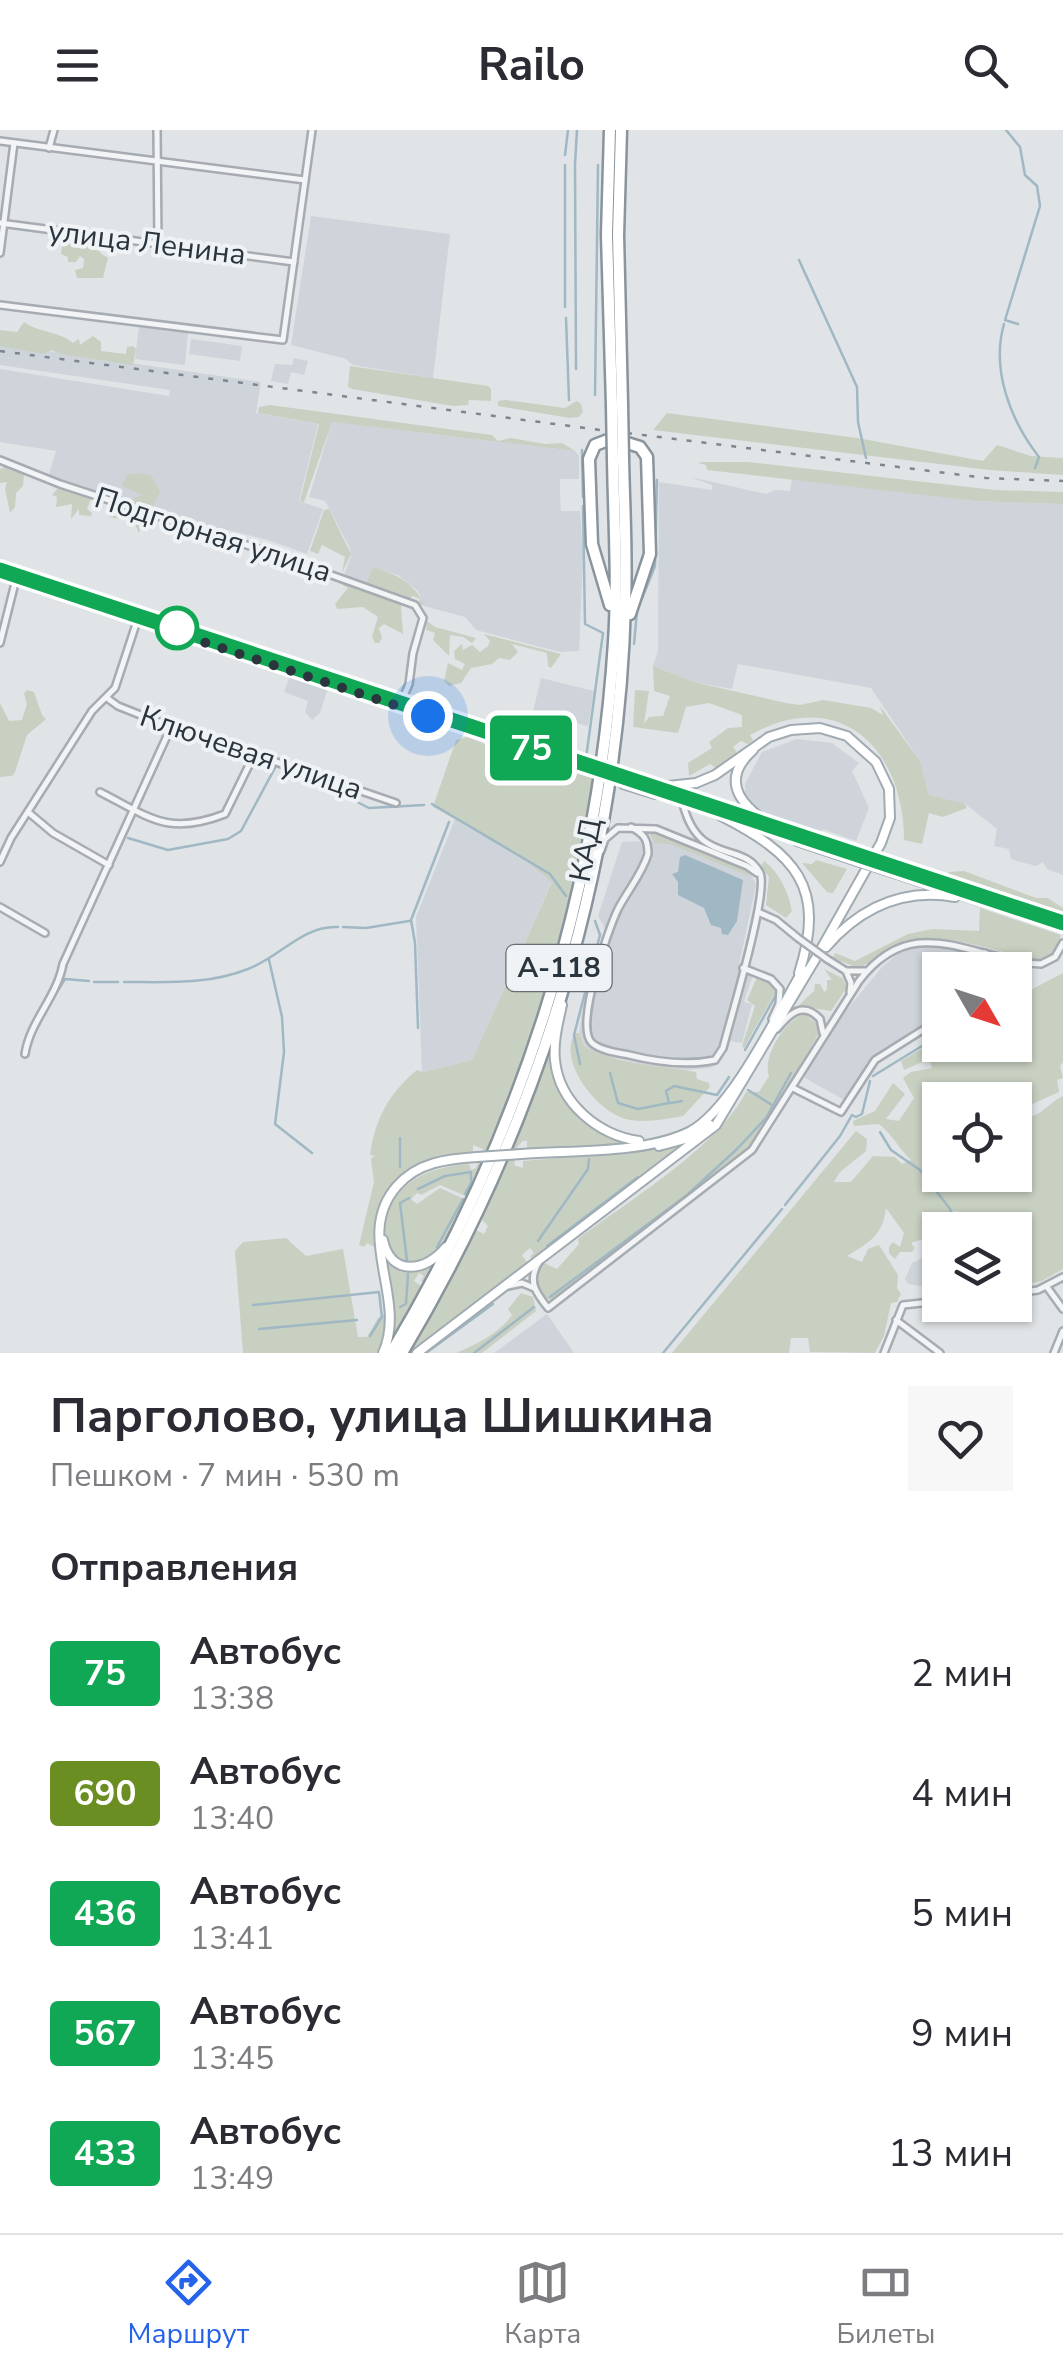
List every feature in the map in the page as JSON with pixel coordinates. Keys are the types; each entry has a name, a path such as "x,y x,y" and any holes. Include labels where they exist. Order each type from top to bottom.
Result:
{"highway":[{"name":"КАД","path":"610,130 607,235 617,405"},
{"name":"КАД","path":"392,1353 461,1226 518,1098 568,936 596,800 626,603 617,405 622,130"},
{"path":"608,440 595,445 590,459 592,544 609,597 617,662"},
{"path":"617,662 646,570 650,542 647,457 640,447 627,443"},
{"name":"КАД","path":"402,1353 498,1170 527,1102 564,991 607,801 617,662"}],"main road":[{"path":"0,572 401,703 588,770"},
{"path":"0,572 683,804 856,857"},
{"path":"521,1155 659,1142 687,1133 716,1112 816,958 889,824 888,786 881,768 866,750 836,732 812,728 791,730 755,744 701,781 668,786 623,781"},
{"path":"417,1353 705,1136 729,1106 883,828 886,795 875,767 855,746 827,734 792,734 756,748 738,770 738,792 752,812 779,830"},
{"path":"636,783 1063,925"},
{"path":"721,816 773,845 802,884 809,904 809,938 796,982"},
{"path":"883,866 976,900 1063,925"},
{"path":"816,958 848,924 887,901 926,894 976,900"},
{"path":"564,991 555,1060 568,1096 598,1126 628,1139 659,1142"},
{"path":"383,1353 390,1333 391,1310 378,1238 385,1202 405,1178 420,1168 456,1158 672,1144 704,1130 729,1106"},
{"path":"461,1226 441,1253 422,1267 399,1265 383,1244 387,1208 413,1176 440,1164 476,1158"}],"street":[{"path":"48,148 54,130"},
{"path":"157,130 158,244"},
{"path":"0,305 283,340 312,130"},
{"path":"0,141 305,180"},
{"path":"0,253 14,143"},
{"name":"улица Ленина","path":"2,224 294,262"},
{"name":"Подгорная улица","path":"0,460 412,603 423,614 401,703"},
{"path":"0,643 16,579"},
{"path":"0,862 92,711 108,698 118,680 138,618"},
{"name":"Ключевая улица","path":"108,698 118,706 396,803"},
{"path":"24,1054 27,1040 59,982 63,964 172,725"},
{"path":"100,792 172,826 205,822 226,814 256,753"},
{"path":"631,827 648,842 648,854 618,909 602,953 587,1016 590,1042 664,1062 706,1062 721,1054 758,912 761,877 749,862 698,838 690,828 683,804"},
{"path":"27,812 53,833 109,865"},
{"path":"595,862 610,832 631,827 656,829 747,866 761,877"},
{"path":"0,907 45,933"},
{"path":"758,912 776,920 846,971 868,969"},
{"path":"1032,964 1048,962 1063,943"},
{"path":"541,1260 533,1274 534,1288 548,1308 732,1169 759,1142 848,996 868,969 895,948 908,944 954,944 987,952"},
{"path":"743,968 772,979 780,989 769,1034"},
{"path":"846,971 851,983 848,996"},
{"path":"769,1034 798,1009 820,1019 823,1037"},
{"path":"793,1088 840,1112 871,1064 922,1031"},
{"path":"1032,1290 1046,1288 1063,1277"},
{"path":"506,1286 522,1283 534,1288"},
{"path":"1046,1288 1063,1309"},
{"path":"884,1353 903,1306 922,1304"},
{"path":"896,1320 940,1353"},
{"path":"1054,1353 1063,1331"}],"shaded area":[{"path":"311,216 450,234 433,378 353,365 346,359 291,345"},
{"path":"64,234 101,238 100,253 108,258 103,278 77,278 75,270 83,268 84,259 80,256 76,262 68,262 68,257 61,254"},
{"path":"24,322 73,343 79,339 80,345 93,336 101,342 101,351 126,354 127,347 133,346 133,365 51,350 44,354 0,346 0,330 17,332"},
{"path":"139,327 188,333 185,365 135,359"},
{"path":"191,339 242,346 240,361 189,354"},
{"path":"0,344 261,382 256,413 318,424 299,501 323,509 307,554 268,540 153,512 48,478 56,451 0,442 0,369 169,396 170,390 0,365"},
{"path":"294,358 308,361 304,375 291,372 288,384 271,381 275,364 292,365"},
{"path":"350,366 488,386 491,401 469,400 468,405 453,406 352,389 348,387"},
{"path":"498,401 565,408 577,401 583,412 570,418 498,406"},
{"path":"270,405 492,435 498,441 511,438 562,443 575,451 332,422 304,502 300,501 319,424 258,413 259,407"},
{"path":"667,413 857,438 983,461 997,445 1031,456 1063,458 1063,475 653,430"},
{"path":"332,422 575,451 579,456 579,479 560,479 560,496 561,511 580,511 583,556 579,651 560,652 476,630 465,617 424,606 418,591 398,575 373,567 366,585 344,575 350,548 325,501 309,497"},
{"path":"748,462 995,490 1063,492 1063,504 975,501 707,470 706,465 698,463"},
{"path":"7,466 24,474 23,486 16,493 15,507 10,513 7,482 0,483 0,469"},
{"path":"127,475 151,475 160,492 152,508 145,510 119,498 143,495 122,486"},
{"path":"690,477 766,494 790,491 792,479 975,501 1063,504 1063,875 1047,869 1043,862 1036,866 1011,859 1009,849 994,846 997,829 964,803 929,795 920,761 871,688 738,664 732,689 694,682 653,666 658,651 659,482 712,490 712,485"},
{"path":"59,487 91,498 87,509 91,516 79,515 79,509 71,519 72,504 56,507 57,497 52,495"},
{"path":"116,505 144,515 139,533 134,522 110,517"},
{"path":"329,509 351,554 342,573 345,557 322,545 318,554 310,551 324,510"},
{"path":"373,567 403,580 415,590 424,605 418,606 420,599 413,596 401,605 403,634 384,624 379,628 379,643 372,637 378,617 363,607 337,609 335,604 348,588 339,580 349,578 366,584"},
{"path":"427,621 435,627 476,638 472,643 450,635 449,656 433,640 435,633 426,630"},
{"path":"484,634 561,654 551,668 547,653 512,644 518,652 510,660 499,658 492,664 471,668 461,683 449,686 444,681 448,663 462,670 465,664 455,659 454,651 462,644 463,650 472,645 480,652 490,641"},
{"path":"653,666 694,682 786,703 800,705 823,700 871,708 883,715 880,706 920,761 929,795 964,803 967,808 943,817 929,813 922,844 904,840 893,778 879,754 861,735 838,722 812,718 782,721 750,735 753,740 748,744 741,741 733,747 737,752 717,769 710,764 689,776 688,763 712,748 709,742 728,728 742,727 742,715 709,703 686,707 678,733 633,727 635,690 649,691 644,724 649,717 663,716 670,696 654,691"},
{"path":"290,676 328,688 320,713 312,720 305,712 308,701 284,692"},
{"path":"541,678 594,691 588,726 568,721 561,747 527,737"},
{"path":"27,690 34,692 46,719 27,735 12,776 0,777 0,703 9,721 22,720"},
{"path":"467,737 596,779 561,940 512,1096 468,1197 440,1185 411,1199 417,1204 440,1188 466,1200 440,1247 413,1266 391,1251 386,1240 384,1229 390,1205 408,1184 422,1175 461,1165 476,1168 483,1149 473,1145 473,1153 433,1161 400,1178 379,1207 376,1248 367,1243 364,1247 359,1245 374,1182 371,1159 375,1155 370,1155 376,1130 391,1098 417,1070 423,1072 472,1060 552,882 520,856 433,807 456,740"},
{"path":"797,739 832,743 859,763 852,771 869,808 856,841 823,829 820,835 761,814 745,795 745,784 762,752"},
{"path":"455,819 520,856 552,881 472,1060 422,1072 416,917"},
{"path":"648,831 657,831 752,873 747,875 670,844 654,843"},
{"path":"667,840 750,872 756,885 738,969 753,975 744,1002 752,1004 742,1043 731,1041 719,1064 710,1068 647,1066 592,1051 584,1046 579,1033 605,934 598,916 622,842"},
{"path":"816,860 847,869 833,893 827,892 802,863 812,864"},
{"path":"764,861 778,876 788,896 792,911 786,918 766,905 769,877 761,866"},
{"path":"964,871 1036,898 1048,898 1063,908 1063,918 945,880 949,872"},
{"path":"980,908 1061,935 1049,955 1036,961 1032,960 1032,952 1002,952 932,940 898,945 858,968 833,958 835,953 855,961 908,934 933,929 979,931"},
{"path":"923,946 967,952 922,952 922,1027 872,1061 848,1102 803,1077 845,1012 883,966 899,953"},
{"path":"824,969 842,978 847,987 831,1011 798,1006 814,991 815,984 820,984 824,992 827,990 827,980 832,980"},
{"path":"1063,973 1063,1078 1057,1080 1059,1092 1032,1104 1032,1082 922,1082 922,1192 1032,1192 1032,1115 1063,1096 1063,1269 1032,1283 1032,1212 922,1212 922,1239 911,1243 915,1248 912,1252 900,1252 895,1259 889,1247 893,1242 900,1247 904,1233 886,1208 874,1237 847,1256 862,1262 868,1249 879,1245 898,1275 897,1288 901,1294 897,1302 891,1303 884,1336 875,1353 810,1352 808,1338 791,1338 789,1353 672,1353 856,1131 867,1139 866,1151 840,1172 834,1182 851,1182 873,1156 895,1157 902,1164 911,1160 879,1124 854,1126 853,1121 875,1111 893,1083 905,1094 886,1119 899,1121 914,1098 903,1078 911,1072 932,1068 930,1062 1032,1062 1032,989"},
{"path":"757,977 776,991 744,1048 755,1006 747,1000"},
{"path":"804,1014 819,1025 819,1033 767,1123 741,1157 553,1300 547,1299 536,1282 540,1266 544,1263 557,1269 579,1244 578,1239 694,1153 733,1113 746,1092 759,1092 769,1076 769,1059 777,1040"},
{"path":"575,1033 579,1033 584,1046 597,1052 624,1061 696,1072 697,1079 710,1087 683,1116 642,1121 620,1117 600,1103 581,1081 571,1056"},
{"path":"553,1039 553,1065 578,1114 632,1143 527,1150 527,1141 523,1141 514,1165 523,1168 523,1161 662,1149 689,1141 534,1261 530,1248 522,1255 529,1265 414,1353 407,1353 474,1229 484,1234 488,1226 480,1218"},
{"path":"922,1049 922,1062 904,1070 901,1061"},
{"path":"286,1238 306,1256 343,1249 358,1337 367,1337 378,1318 388,1312 384,1342 378,1353 243,1353 235,1251 243,1242"},
{"path":"382,1248 395,1262 409,1269 424,1269 440,1258 426,1284 419,1273 414,1281 424,1288 390,1346 395,1313"},
{"path":"922,1258 922,1286 908,1284 905,1279 912,1263"},
{"path":"521,1293 533,1297 536,1311 482,1353 456,1353 501,1327 512,1315 508,1309"},
{"path":"547,1314 574,1353 494,1353"}],"water":[{"path":"685,855 743,880 737,921 728,935 711,925 704,908 678,895 678,882 672,874 678,872 680,857"}],"waterway":[{"path":"565,155 568,130"},
{"path":"576,369 577,130"},
{"path":"1006,130 1020,147 1025,175 1037,186 1040,206 1005,320 1018,324"},
{"path":"565,165 565,307"},
{"path":"595,395 598,165"},
{"path":"799,260 857,387 858,422 866,458"},
{"path":"566,318 569,400"},
{"path":"1004,324 1002,376 1019,427 1039,457 1035,468"},
{"path":"582,450 583,497"},
{"path":"634,644 637,611 655,566 657,480"},
{"path":"583,506 585,624 603,633 586,758"},
{"path":"128,838 168,850 228,839 241,831 276,766 369,808 424,805"},
{"path":"432,804 550,874 566,896"},
{"path":"418,1028 411,920 449,822"},
{"path":"343,927 366,928 409,921"},
{"path":"580,1064 574,1035 600,935 595,921"},
{"path":"124,982 218,978 260,964 314,931 338,927"},
{"path":"269,960 282,1017 284,1052 275,1124 312,1153"},
{"path":"47,1008 65,979 89,981"},
{"path":"94,982 118,982"},
{"path":"745,1050 776,995"},
{"path":"873,1076 922,1046"},
{"path":"610,1073 618,1103 638,1109 669,1103 666,1091 674,1086 717,1095 729,1077"},
{"path":"550,1297 687,1195 737,1149 766,1118 791,1073"},
{"path":"785,1205 852,1115 862,1114 870,1081"},
{"path":"748,1090 772,1105"},
{"path":"671,1103 682,1101"},
{"path":"880,1132 891,1150 920,1170 951,1212"},
{"path":"400,1138 400,1167"},
{"path":"538,1241 588,1169 589,1159"},
{"path":"418,1189 445,1176 471,1172 465,1194"},
{"path":"547,1246 638,1177"},
{"path":"407,1261 400,1203 409,1198"},
{"path":"437,1247 463,1199"},
{"path":"663,1353 782,1209"},
{"path":"400,1307 406,1304 408,1274"},
{"path":"253,1305 379,1292 382,1318"},
{"path":"426,1353 493,1304"},
{"path":"474,1353 534,1307"},
{"path":"370,1336 381,1318"},
{"path":"259,1329 357,1320"}],"railway":[{"path":"0,351 608,431"},
{"path":"627,433 986,478 1063,481"}],"bus line":[{"name":"75","path":"0,570 1063,923"}],"route":[{"path":"177,628 176,633 428,716"}]}
